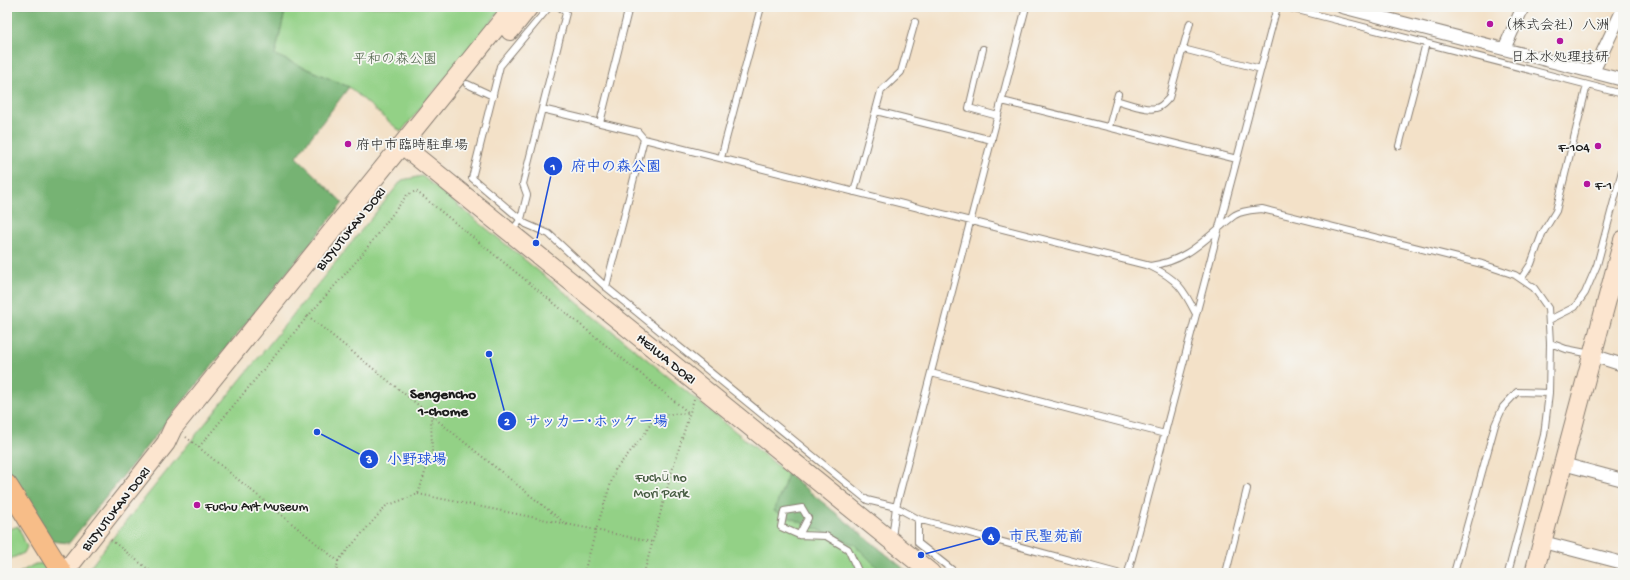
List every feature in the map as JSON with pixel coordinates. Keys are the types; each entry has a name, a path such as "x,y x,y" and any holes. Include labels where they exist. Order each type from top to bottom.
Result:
{"main road":[{"path":"7,485 63,573"}],"street":[{"name":"BIJYUTUKAN DORI","path":"166,443 183,435 512,15 529,7"},
{"path":"1342,7 1390,13 1504,49 1623,80"},
{"path":"1504,49 1523,7"},
{"path":"1593,72 1623,9"},
{"name":"BIJYUTUKAN DORI","path":"63,573 166,443 173,428 407,148 467,84 512,15"},
{"name":"HEIWA DORI","path":"407,148 516,226 700,385 931,573"},
{"path":"1534,573 1623,240"},
{"path":"1592,355 1623,365"},
{"path":"1563,464 1623,480"},
{"path":"1542,542 1623,563"}],"lane":[{"path":"516,226 472,178 500,66 549,7"},
{"path":"516,226 527,195 523,184 566,13 560,7"},
{"path":"600,123 629,7"},
{"path":"721,158 760,7"},
{"path":"892,541 896,507 1026,7"},
{"path":"1128,573 1277,7"},
{"path":"1286,7 1623,94"},
{"path":"854,192 881,91 901,72 915,22"},
{"path":"1109,127 1117,97 1145,108 1155,109 1169,98 1190,23"},
{"path":"1399,146 1426,43"},
{"path":"983,48 969,108 998,116"},
{"path":"1183,49 1261,69"},
{"path":"467,84 493,96"},
{"path":"1521,279 1531,264 1542,234 1556,211 1587,85"},
{"path":"1002,100 1237,159"},
{"path":"542,110 638,132 644,139 1150,266 1165,273 1177,282 1187,295 1196,314"},
{"path":"876,111 992,140"},
{"path":"606,287 644,139"},
{"path":"1548,320 1575,307 1586,293 1597,265 1623,167"},
{"path":"1150,266 1177,260 1235,215 1262,209 1462,259 1515,275 1534,288 1548,308 1550,393 1544,435 1508,573"},
{"path":"516,226 526,224 549,234 606,287 867,500 896,507 918,519 1117,573"},
{"path":"1550,343 1566,349 1592,355"},
{"path":"931,373 1165,434"},
{"path":"1454,573 1495,425 1503,407 1517,392 1550,393"},
{"path":"1226,573 1247,489"},
{"path":"799,535 808,518 802,508 784,511 781,527 799,535 826,536 848,549 859,573"},
{"path":"918,519 918,543 956,573"}],"path":[{"path":"198,447 308,316 360,258 407,195 416,191 689,413"},
{"path":"308,316 567,525"},
{"path":"644,573 689,413 700,385"},
{"path":"584,573 615,470 644,435 656,415 689,413"},
{"path":"418,494 432,451 431,414"},
{"path":"183,435 338,561"},
{"path":"336,573 338,561 386,506 418,494 652,542"},
{"path":"111,540 153,573"}],"green space":[{"path":"7,7 286,7 275,55 349,87 296,157 343,203 69,543 51,541 7,467"},
{"name":"平和の森公園","path":"286,7 503,7 401,132 349,87 274,55"},
{"name":"Fuchū no Mori Park","path":"422,176 909,573 86,573 402,180"},
{"path":"788,474 909,573 883,573 855,545 774,511"},
{"path":"18,526 27,547 24,553 10,559 7,553 7,530"},
{"path":"43,563 48,571 47,573 19,573 33,565"}],"place":[{"name":"（株式会社）八洲","path":"1490,24"},
{"name":"日本水処理技研","path":"1560,41"},
{"name":"府中市臨時駐車場","path":"348,144"},
{"name":"F-104","path":"1598,146"},
{"name":"F-1","path":"1587,184"},
{"name":"府中の森公園","path":"536,243"},
{"name":"サッカー･ホッケー場","path":"489,354"},
{"name":"小野球場","path":"317,432"},
{"name":"Fuchu Art Museum","path":"197,505"},
{"name":"市民聖苑前","path":"921,555"}],"district":[{"name":"Sengencho 1-chome","path":"443,402"}]}
